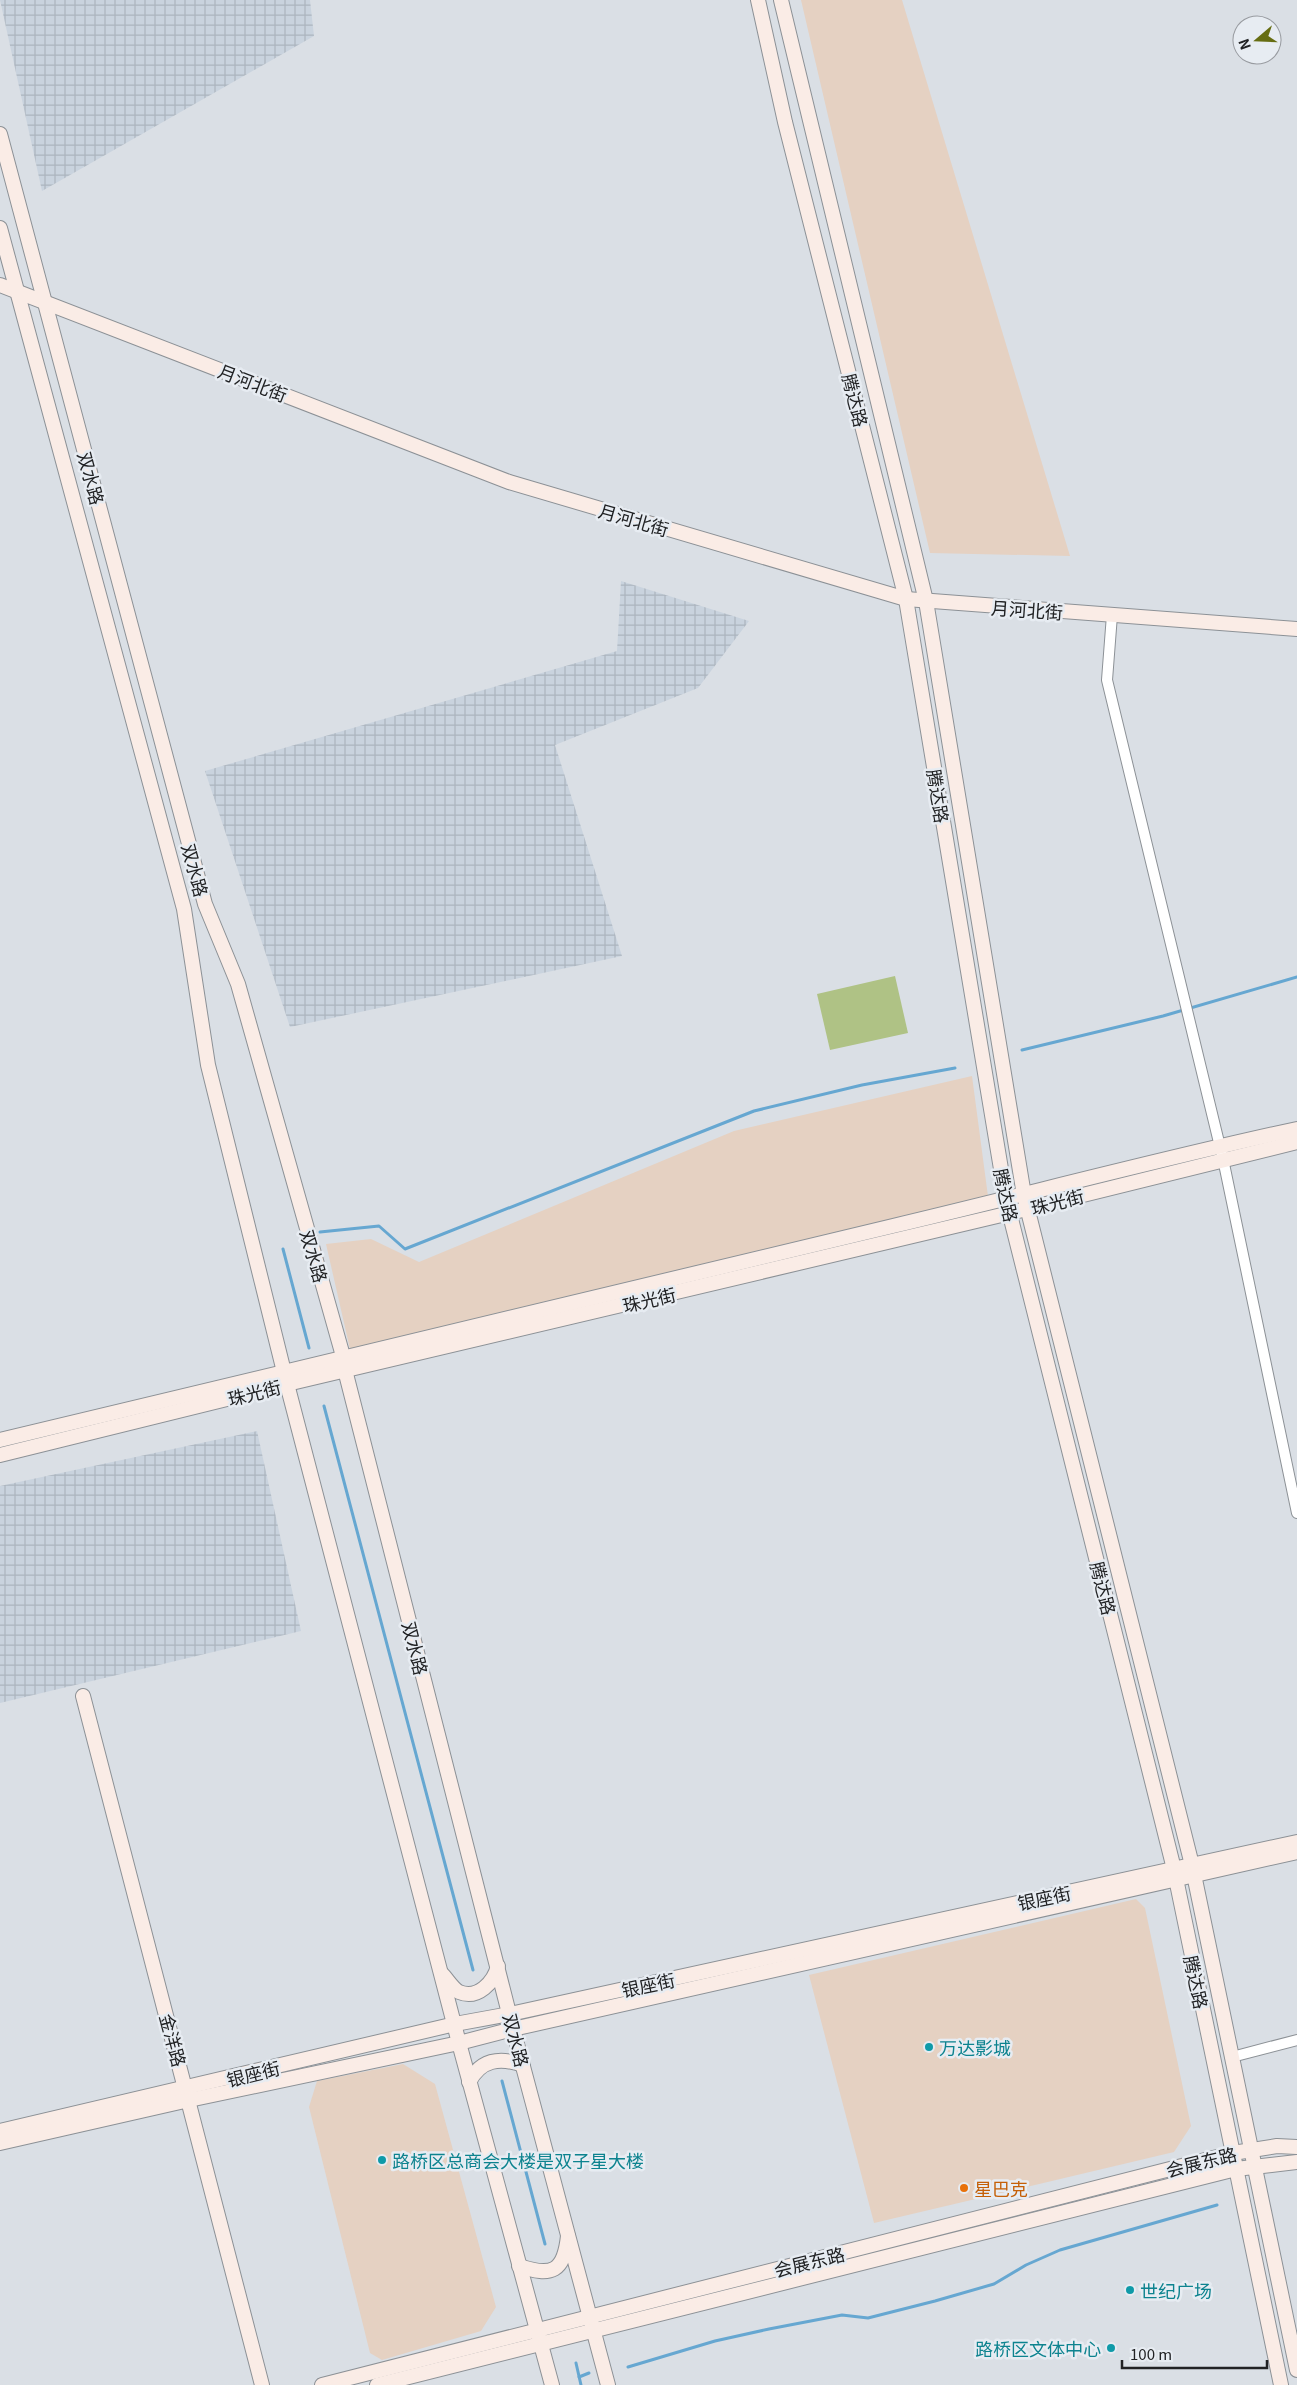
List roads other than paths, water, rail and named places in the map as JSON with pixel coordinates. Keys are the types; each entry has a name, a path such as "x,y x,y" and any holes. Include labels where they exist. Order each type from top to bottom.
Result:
{"main road":[{"name":"腾达路","path":"758,0 785,122 906,599 1006,1199 1175,1874 1281,2385"},
{"name":"腾达路","path":"781,0 926,601 1026,1202 1193,1870 1297,2370"},
{"name":"双水路","path":"0,134 205,904 238,984 344,1356 345,1370 513,2029 569,2232 608,2385"},
{"name":"双水路","path":"0,228 184,909 208,1065 285,1377 469,2082 552,2385"},
{"name":"月河北街","path":"0,285 509,482 906,599 1297,629"},
{"name":"珠光街","path":"0,1440 285,1377 345,1370 1010,1213 1026,1202 1221,1152 1297,1129"},
{"name":"珠光街","path":"1221,1152 1297,1142"},
{"name":"珠光街","path":"0,1455 285,1377 344,1356 1006,1199 1026,1202"},
{"name":"金洋路","path":"83,1696 188,2094 262,2385"},
{"name":"银座街","path":"0,2143 455,2024 1175,1874 1297,1842"},
{"path":"1193,1870 1297,1852"},
{"name":"银座街","path":"0,2131 459,2043 1175,1874"},
{"path":"441,1974 458,1991 469,1994 484,1989 495,1976 498,1966"},
{"path":"469,2082 483,2064 506,2059 523,2065"},
{"name":"会展东路","path":"592,2323 1232,2153 1277,2146 1297,2147"},
{"name":"会展东路","path":"322,2385 538,2336 1236,2169 1297,2162"},
{"path":"519,2266 545,2273 557,2268 564,2258 569,2232"},
{"name":"会展东路","path":"378,2385 538,2336"},
{"path":"547,2364 550,2350 560,2342 578,2340 590,2344 602,2358"}],"street":[{"path":"1112,615 1107,680 1221,1152 1297,1513"},
{"path":"1232,2057 1297,2040"}],"waterway":[{"path":"1022,1050 1163,1016 1297,977"},
{"path":"320,1232 379,1226 405,1249 754,1111 862,1085 955,1068"},
{"path":"283,1249 309,1348"},
{"path":"324,1406 473,1970"},
{"path":"502,2081 545,2244"},
{"path":"628,2367 715,2341 769,2329 842,2315 868,2318 935,2301 994,2284 1026,2265 1060,2250 1217,2205"},
{"path":"576,2363 581,2385"},
{"path":"579,2377 589,2373"}],"place":[{"name":"万达影城","path":"929,2047"},
{"name":"路桥区总商会大楼是双子星大楼","path":"382,2160"},
{"name":"星巴克","path":"964,2188"},
{"name":"世纪广场","path":"1130,2290"},
{"name":"路桥区文体中心","path":"1111,2348"}]}
